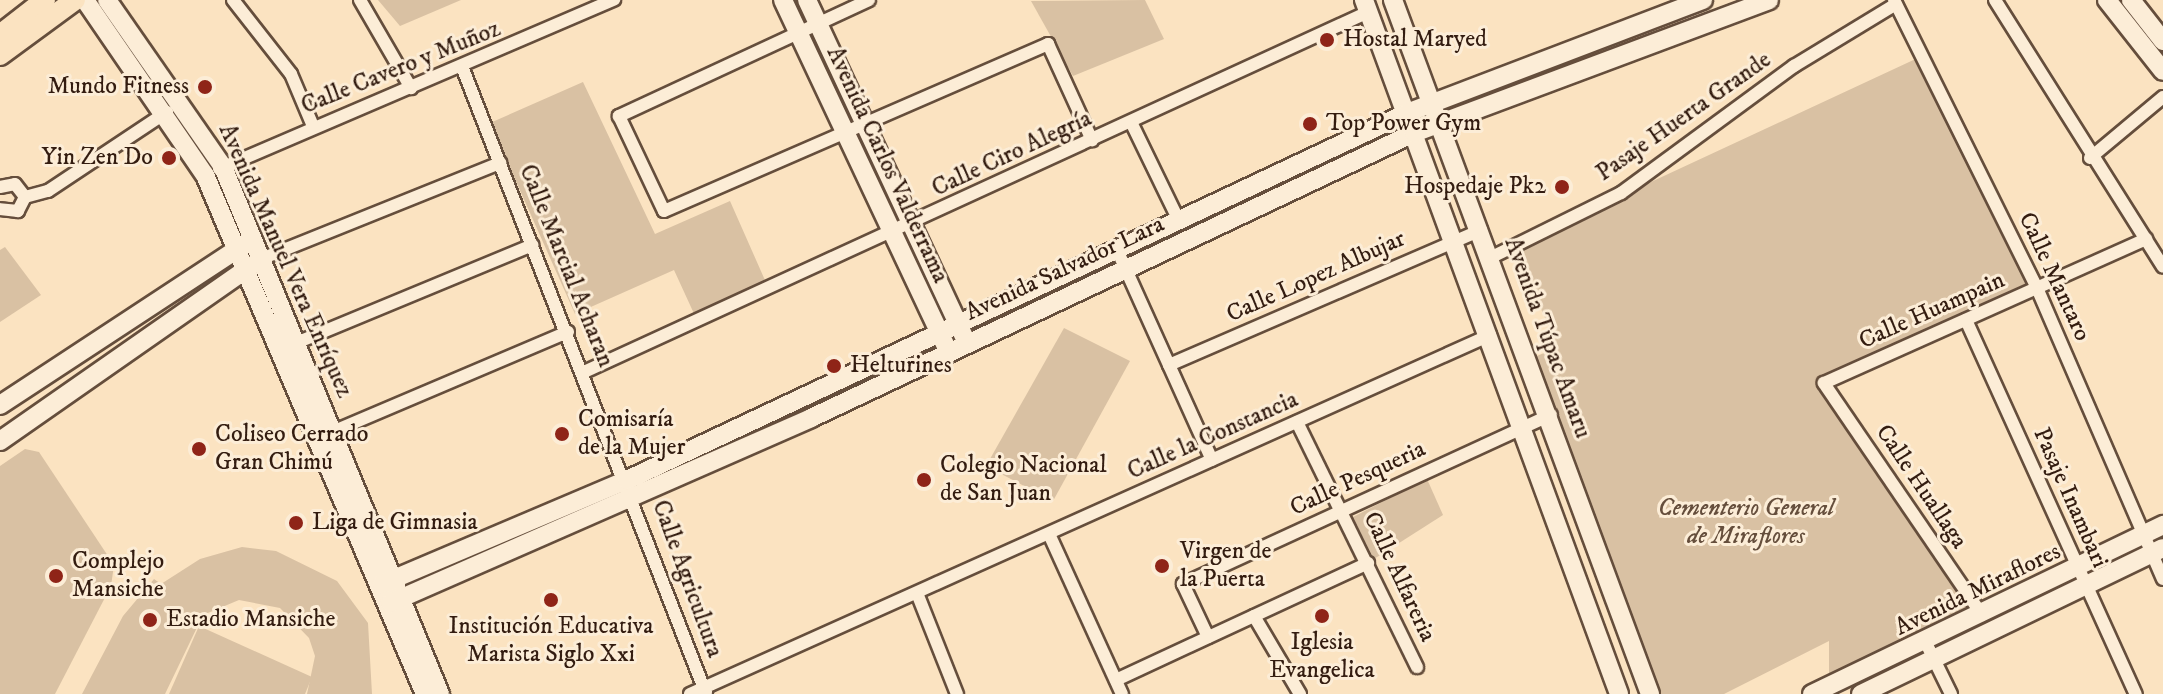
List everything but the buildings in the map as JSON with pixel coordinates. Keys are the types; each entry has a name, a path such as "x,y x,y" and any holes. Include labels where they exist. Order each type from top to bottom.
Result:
{"main road":[{"path":"0,35 45,0"},
{"path":"0,55 75,0"},
{"name":"Avenida Manuel Vera Enríquez","path":"85,0 167,112 205,175 245,271 325,434 396,601 440,694"},
{"name":"Avenida Manuel Vera Enríquez","path":"107,0 223,167 296,343 325,434"},
{"name":"Avenida Carlos Valderrama","path":"783,0 944,342"},
{"name":"Avenida Carlos Valderrama","path":"807,0 963,333"},
{"name":"Avenida Túpac Amaru","path":"1393,0 1551,415 1650,694"},
{"name":"Avenida Salvador Lara","path":"1121,260 1180,223 1407,113 1703,0"},
{"name":"Avenida Salvador Lara","path":"396,601 630,489 801,399 944,342 1121,260 1414,133 1442,126 1576,76 1733,6 1769,0"},
{"path":"2107,0 2163,71"},
{"path":"2131,0 2163,41"},
{"path":"1366,6 1524,427 1619,694"},
{"path":"1566,53 1576,76"},
{"path":"0,405 236,248 254,240"},
{"path":"0,441 261,259"},
{"path":"215,294 241,294 261,306"},
{"name":"Avenida Salvador Lara","path":"388,581 811,418 944,342"},
{"path":"801,399 811,418"},
{"name":"Avenida Miraflores","path":"1825,691 2163,525"},
{"name":"Avenida Miraflores","path":"1861,694 1935,662 2157,551"},
{"name":"Avenida Manuel Vera Enríquez","path":"396,601 425,694"},
{"path":"1607,662 1635,651"}],"street":[{"path":"233,0 291,74 313,126"},
{"path":"360,0 411,88"},
{"name":"Calle Cavero y Muñoz","path":"205,175 313,126 463,69 614,0"},
{"path":"869,0 619,116 664,211 1048,44 1092,140"},
{"path":"1995,0 2090,158 2163,267"},
{"name":"Pasaje Huerta Grande","path":"1492,257 1621,193 1794,66 1895,2"},
{"name":"Calle Mantaro","path":"1895,2 2037,288 2144,535 2157,551 2163,579"},
{"name":"Calle Ciro Alegría","path":"584,372 1131,122 1366,6"},
{"name":"Calle Marcial Acharan","path":"463,69 630,489"},
{"path":"2090,158 2163,97"},
{"path":"0,209 18,211 25,197 48,191 167,112"},
{"path":"1131,122 1180,223"},
{"path":"261,259 500,163"},
{"path":"0,187 15,184 25,197"},
{"name":"Calle Lopez Albujar","path":"1169,365 1481,230"},
{"name":"Calle Huampain","path":"1824,383 2146,239"},
{"path":"296,343 533,245"},
{"path":"1121,260 1212,460"},
{"name":"Pasaje Inambari","path":"1966,320 2136,694"},
{"path":"325,434 568,332"},
{"name":"Calle la Constancia","path":"690,694 705,692 1490,335"},
{"name":"Calle Huallaga","path":"1824,383 1982,615"},
{"name":"Calle Pesqueria","path":"1208,637 1183,584 1551,415"},
{"name":"Calle Alfareria","path":"1297,422 1344,510 1417,667"},
{"name":"Calle Agricultura","path":"630,489 705,692"},
{"path":"1049,534 1122,694"},
{"path":"1116,680 1368,563"},
{"path":"917,593 957,694"},
{"path":"1254,616 1300,694"},
{"path":"1926,643 1951,694"}],"green space":[{"path":"378,0 461,0 400,26"},
{"path":"1145,0 1164,39 1073,76 1031,1"},
{"name":"Cementerio General de Miraflores","path":"1922,56 2037,288 1824,383 1982,615 1829,686 1829,641 1724,694 1660,694 1530,359 1558,347 1513,246"},
{"path":"583,82 655,234 730,201 768,287 696,318 674,270 575,314 490,123"},
{"path":"5,247 41,295 0,322 0,250"},
{"path":"1064,328 1130,361 1053,501 986,466"},
{"name":"Complejo Mansiche","path":"25,449 39,452 114,565 111,586 55,694 0,694 0,466"},
{"path":"1427,479 1443,515 1374,559 1353,517"},
{"name":"Estadio Mansiche","path":"242,547 276,551 337,581 368,623 372,694 307,694 315,656 309,638 280,608 239,600 203,615 165,694 82,694 123,616 154,579 161,584 200,559"},
{"path":"199,626 312,677 305,694 169,694"}],"place":[{"name":"Hostal Maryed","path":"1327,40"},
{"name":"Mundo Fitness","path":"205,87"},
{"name":"Top Power Gym","path":"1310,124"},
{"name":"Yin Zen Do","path":"169,158"},
{"name":"Hospedaje Pk2","path":"1562,187"},
{"name":"Helturines","path":"834,366"},
{"name":"Comisaría de la Mujer","path":"562,434"},
{"name":"Coliseo Cerrado Gran Chimú","path":"199,449"},
{"name":"Colegio Nacional de San Juan","path":"924,480"},
{"name":"Liga de Gimnasia","path":"296,523"},
{"name":"Virgen de la Puerta","path":"1162,566"},
{"name":"Complejo Mansiche","path":"56,576"},
{"name":"Institución Educativa Marista Siglo Xxi","path":"551,600"},
{"name":"Iglesia Evangelica","path":"1322,616"},
{"name":"Estadio Mansiche","path":"150,620"}]}
